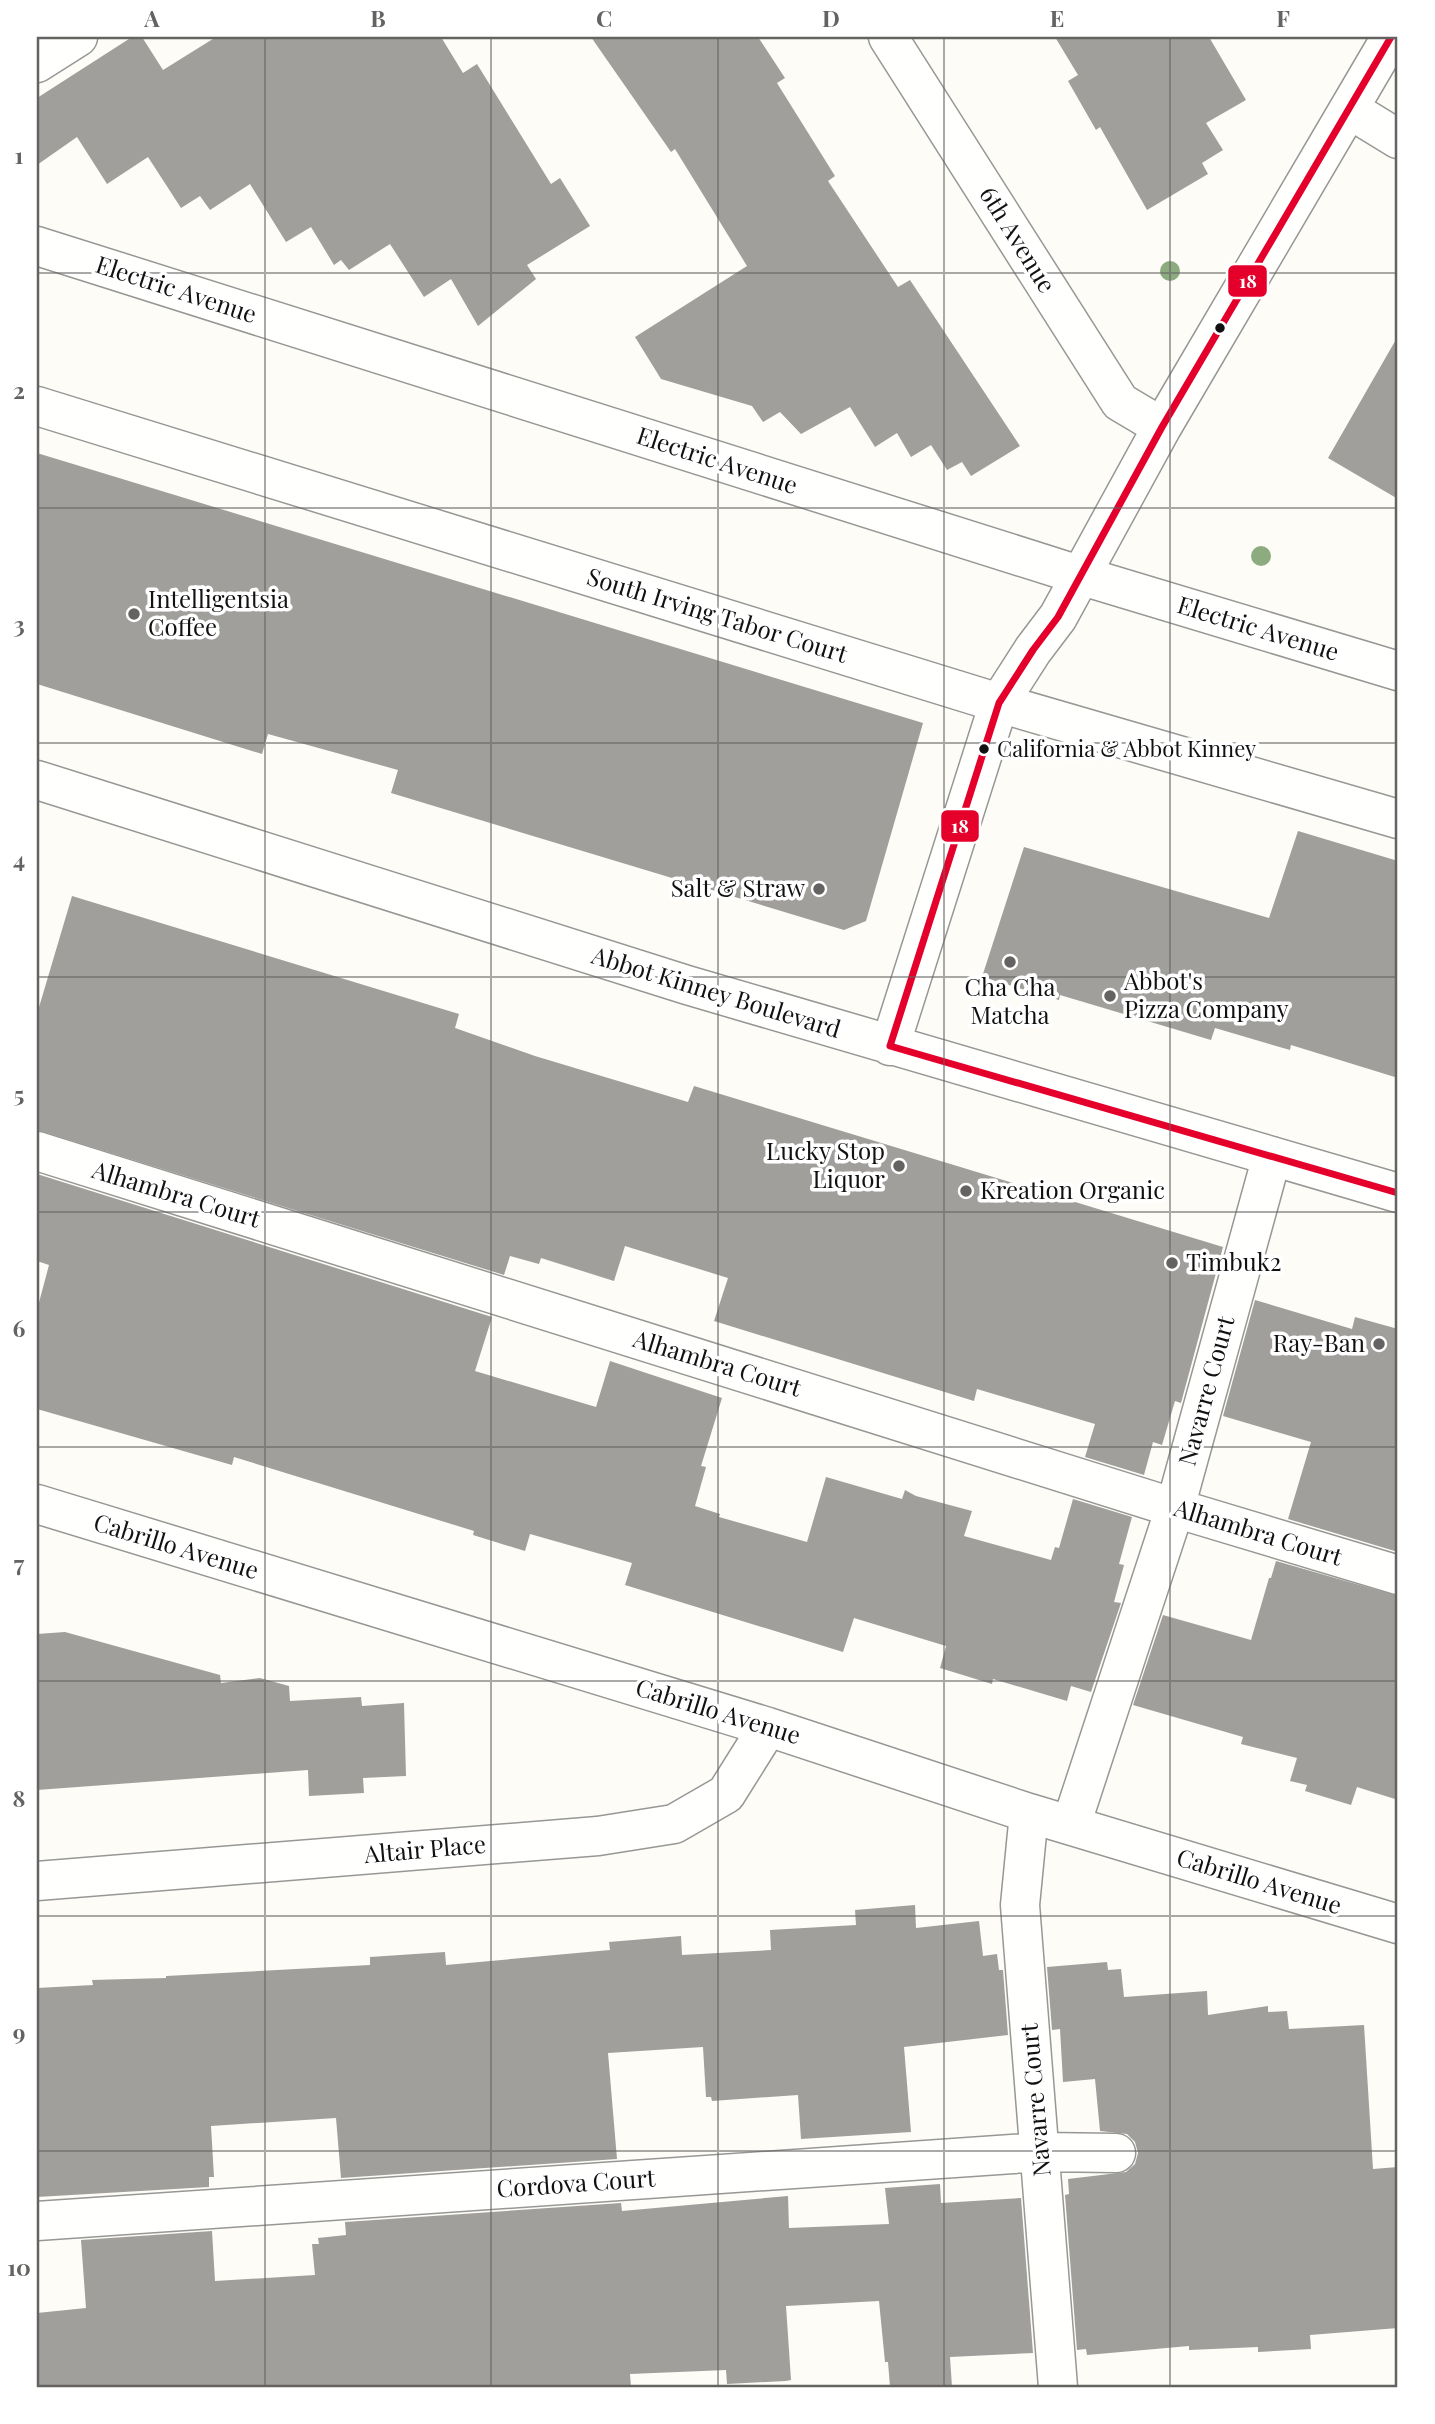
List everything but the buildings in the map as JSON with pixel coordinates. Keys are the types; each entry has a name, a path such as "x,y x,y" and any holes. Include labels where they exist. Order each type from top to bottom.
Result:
{"street":[{"path":"37,63 78,37"},
{"name":"6th Avenue","path":"888,37 1120,402 1162,427"},
{"path":"890,1046 999,703 1058,617 1162,427 1391,37"},
{"path":"1349,109 1398,139"},
{"name":"Electric Avenue","path":"37,246 1079,575 1398,671"},
{"name":"South Irving Tabor Court","path":"37,406 999,703 1398,819"},
{"name":"Abbot Kinney Boulevard","path":"39,789 890,1046 1398,1193"},
{"name":"Alhambra Court","path":"37,1151 1175,1508 1398,1575"},
{"name":"Navarre Court","path":"1070,1825 1175,1508 1272,1156"},
{"name":"Cabrillo Avenue","path":"37,1504 768,1727 1029,1813 1398,1924"},
{"name":"Altair Place","path":"37,1881 598,1836 674,1824 726,1794 768,1727"},
{"name":"Navarre Court","path":"1029,1813 1020,1905 1058,2387"},
{"name":"Cordova Court","path":"37,2221 1041,2152 1116,2153"}],"transit line":[{"name":"18","path":"890,1046 999,703 1058,617 1162,427 1391,37"},
{"name":"18","path":"890,1046 1398,1193"}],"place":[{"name":"Intelligentsia Coffee","path":"134,614"},
{"name":"California & Abbot Kinney","path":"984,749"},
{"name":"Salt & Straw","path":"819,889"},
{"name":"Cha Cha Matcha","path":"1010,962"},
{"name":"Abbot's Pizza Company","path":"1110,996"},
{"name":"Lucky Stop Liquor","path":"899,1166"},
{"name":"Kreation Organic","path":"966,1191"},
{"name":"Timbuk2","path":"1172,1263"},
{"name":"Ray-Ban","path":"1379,1344"}]}
